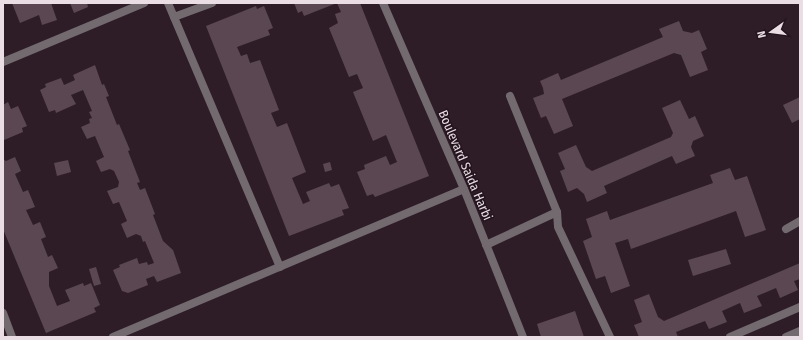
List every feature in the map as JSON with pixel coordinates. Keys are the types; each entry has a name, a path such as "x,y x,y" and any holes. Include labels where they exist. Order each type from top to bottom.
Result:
{"street":[{"path":"3,62 144,3"},
{"path":"168,3 280,267"},
{"path":"174,17 212,3"},
{"name":"Boulevard Saida Harbi","path":"383,3 464,189 523,337"},
{"path":"510,96 557,212 558,227 610,337"},
{"path":"113,337 464,189"},
{"path":"486,245 557,212"},
{"path":"786,229 800,221"},
{"path":"730,337 800,307"},
{"path":"3,313 12,337"},
{"path":"786,337 800,331"}],"building":[{"path":"12,3 51,3 57,20 42,25 39,15 20,23"},
{"path":"70,3 87,3 88,7 74,13"},
{"path":"294,3 337,3 304,16 302,11 298,13"},
{"path":"337,3 360,3 429,176 375,197 373,194 367,196 357,172 365,169 364,165 386,156 390,165 397,162 386,135 373,141 353,92 363,88 357,74 349,77 329,28 338,23 335,14 341,12"},
{"path":"256,6 257,9 264,6 273,28 268,30 270,35 237,47 241,56 247,54 250,63 260,60 279,110 271,113 277,127 287,123 306,172 292,178 303,204 310,201 306,192 329,183 331,187 339,184 349,208 342,210 344,215 289,236 206,26"},
{"path":"679,21 683,31 692,33 699,30 707,49 701,52 708,70 690,77 681,55 674,53 562,99 573,126 554,134 546,116 541,118 533,98 544,94 540,81 558,73 561,80 663,37 659,29"},
{"path":"95,65 102,85 104,84 109,96 106,97 117,125 119,124 130,150 128,151 140,182 137,183 140,190 145,188 163,241 173,250 181,273 157,282 154,276 146,279 148,285 128,293 122,291 113,270 120,267 119,265 137,258 139,264 147,262 148,265 154,263 145,241 143,242 141,236 136,234 127,238 121,224 127,221 119,202 113,204 107,191 118,187 119,182 114,171 110,169 101,172 96,161 104,157 95,136 87,139 81,127 90,123 89,119 92,118 89,112 92,111 83,90 71,95 76,104 56,113 55,110 49,112 40,90 46,87 45,84 61,78 64,85 75,80 73,75"},
{"path":"800,97 800,119 792,123 783,105"},
{"path":"680,100 689,119 695,116 704,136 693,141 691,147 695,156 676,164 672,156 604,186 607,193 587,202 584,194 577,188 568,192 560,171 565,169 558,153 576,145 586,167 592,171 671,137 673,133 662,108"},
{"path":"8,102 11,109 18,106 27,126 22,128 23,132 4,140 3,105"},
{"path":"15,157 21,171 15,174 23,192 28,190 35,207 26,210 33,225 40,222 46,237 41,239 48,257 52,255 58,268 49,272 49,286 57,306 70,301 65,290 83,283 84,286 91,283 100,305 94,308 96,312 46,333 3,229 3,159 6,161"},
{"path":"68,160 71,172 57,176 54,163"},
{"path":"330,162 332,170 325,172 323,164"},
{"path":"730,168 735,180 747,176 766,230 745,237 736,211 631,249 628,239 615,243 630,286 611,293 605,276 596,279 583,241 592,237 586,219 607,211 610,220 713,183 710,175"},
{"path":"726,249 731,264 693,276 688,260"},
{"path":"800,263 800,279 794,281 798,290 780,298 776,288 757,296 762,306 744,313 740,303 722,311 727,322 709,329 705,321 676,332 678,337 639,337 634,325 642,322 634,300 649,294 658,317 664,321"},
{"path":"96,267 101,284 94,286 89,269"},
{"path":"575,311 584,337 541,337 537,324"}]}
